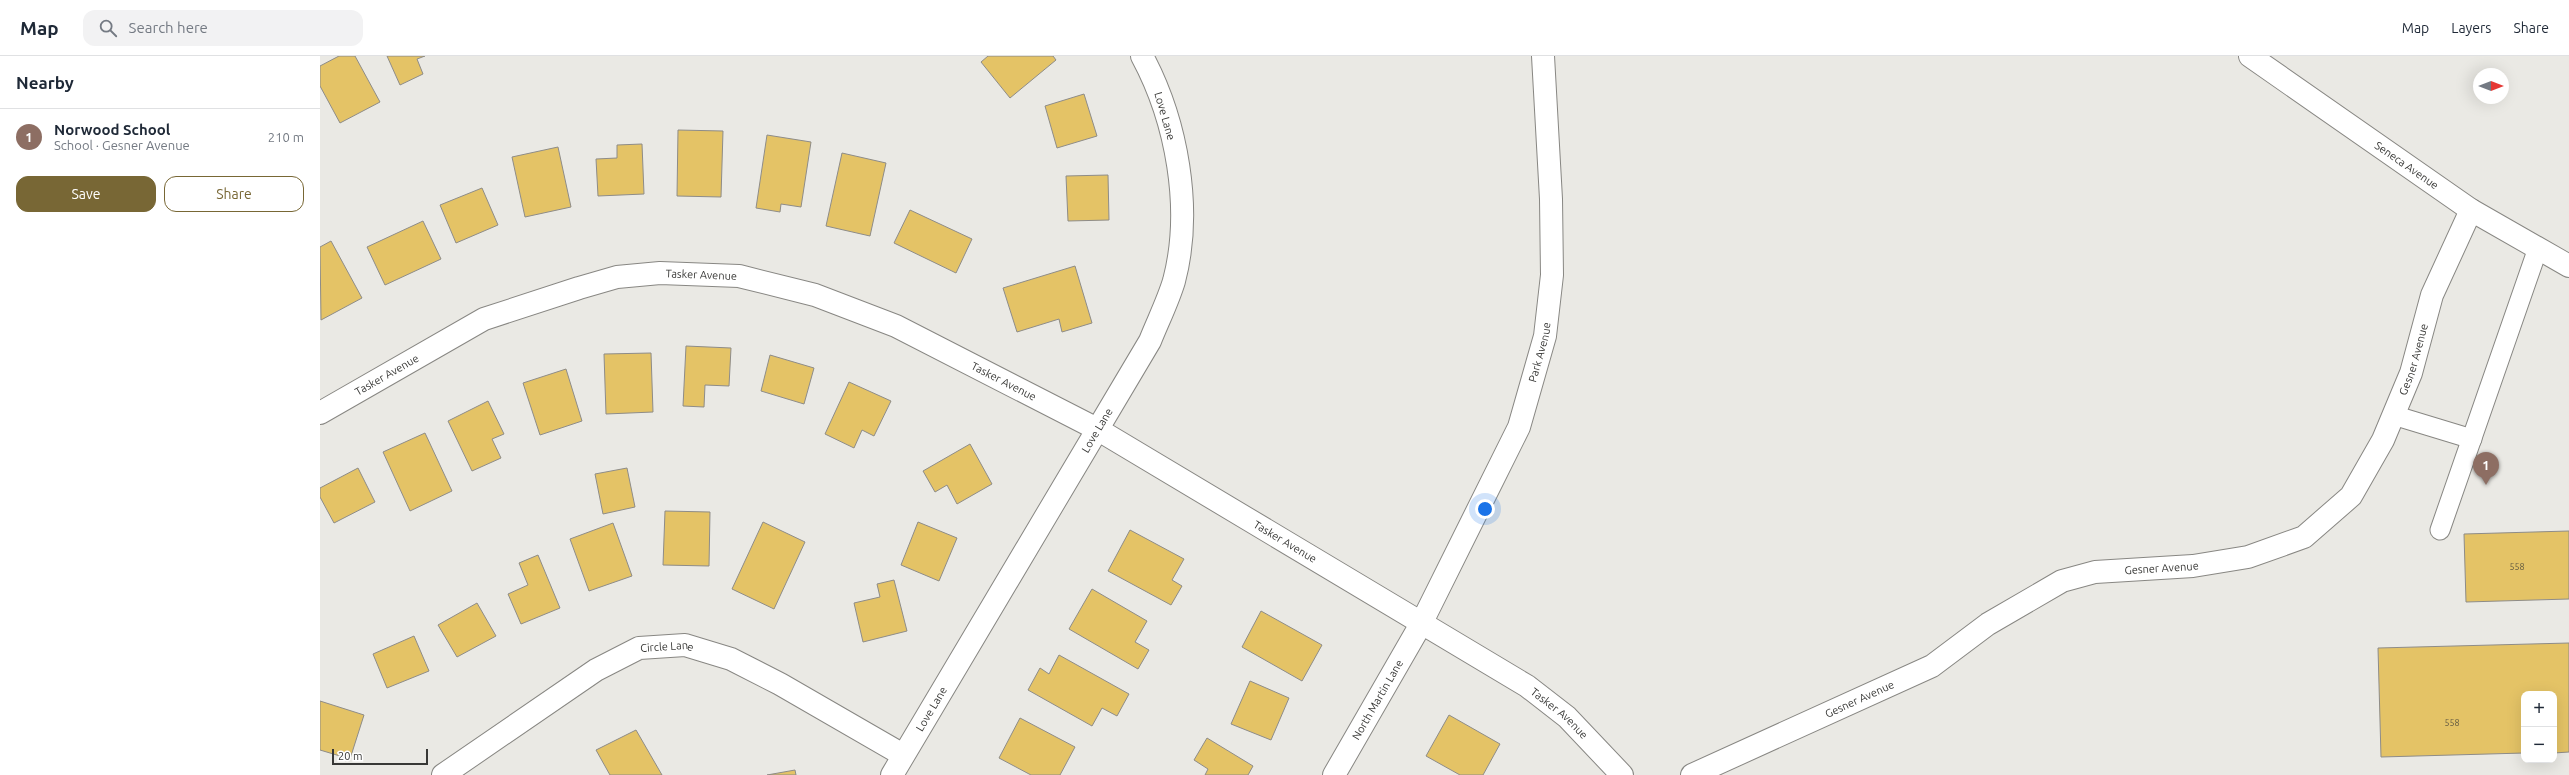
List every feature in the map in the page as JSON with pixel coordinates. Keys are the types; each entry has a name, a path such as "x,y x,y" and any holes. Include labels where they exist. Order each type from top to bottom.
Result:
{"street":[{"name":"Love Lane","path":"892,775 1150,341 1174,281 1180,242 1182,199 1169,122 1158,91 1142,56"},
{"name":"Park Avenue","path":"1421,624 1519,427 1545,336 1552,275 1551,199 1543,56"},
{"name":"Seneca Avenue","path":"2250,56 2471,210 2569,266"},
{"name":"Gesner Avenue","path":"1692,775 1932,666 1988,624 2062,581 2095,572 2193,566 2248,557 2304,537 2351,496 2383,440 2411,373 2432,295 2471,210"},
{"name":"Tasker Avenue","path":"320,413 484,320 617,277 660,273 739,276 815,295 896,326 1097,429 1527,686 1567,717 1622,775"},
{"name":"North Martin Lane","path":"1334,775 1421,624"},
{"name":"Circle Lane","path":"443,775 596,670 638,648 685,645 738,663 780,684 903,755"}],"lane":[{"path":"2440,530 2538,248"},
{"path":"2393,416 2472,439"}],"building":[{"path":"339,56 355,56 380,102 340,123 320,86 320,66"},
{"path":"387,56 425,56 417,59 423,74 400,85"},
{"path":"988,56 1053,56 1056,60 1010,98 981,62"},
{"path":"1084,94 1097,136 1057,148 1045,106"},
{"path":"678,130 723,131 721,197 677,196"},
{"path":"767,135 811,142 801,207 781,204 780,212 756,208"},
{"path":"642,144 644,194 598,196 596,159 617,158 617,145"},
{"path":"558,147 571,207 525,217 512,157"},
{"path":"842,153 886,163 870,236 826,226"},
{"path":"1108,175 1109,220 1068,221 1066,176"},
{"path":"482,188 498,225 456,243 440,205"},
{"path":"910,210 972,239 956,273 894,243"},
{"path":"423,221 441,259 385,285 367,247"},
{"path":"331,241 362,298 321,320 320,247"},
{"path":"1075,266 1092,323 1062,332 1059,319 1017,332 1003,288"},
{"path":"686,346 731,348 729,386 705,385 704,407 683,406"},
{"path":"651,353 653,412 606,414 604,354"},
{"path":"770,355 814,368 804,404 761,391"},
{"path":"566,369 582,421 540,435 523,383"},
{"path":"849,382 891,401 874,436 862,430 854,448 825,434"},
{"path":"488,401 504,434 492,439 501,458 472,471 448,421"},
{"path":"425,433 452,491 410,511 383,452"},
{"path":"970,444 992,484 957,504 947,485 935,492 923,471"},
{"path":"358,468 375,502 334,523 320,497 320,488"},
{"path":"627,468 635,507 603,514 595,474"},
{"path":"665,511 710,512 709,566 663,565"},
{"path":"763,522 805,542 774,609 732,589"},
{"path":"918,522 957,538 939,581 901,565"},
{"path":"613,523 632,576 589,591 570,539"},
{"path":"1130,530 1184,559 1172,580 1182,586 1171,605 1108,571"},
{"path":"2569,531 2569,599 2466,602 2464,534"},
{"path":"538,555 560,608 521,624 508,594 528,585 519,563"},
{"path":"894,580 907,631 863,642 854,603 880,597 877,584"},
{"path":"1092,589 1147,621 1135,642 1149,650 1138,669 1069,629"},
{"path":"477,603 496,636 457,657 438,625"},
{"path":"1261,611 1322,645 1302,681 1242,647"},
{"path":"414,636 429,671 387,688 373,654"},
{"path":"2569,643 2569,752 2557,753 2557,691 2521,691 2521,753 2381,757 2378,648"},
{"path":"1059,655 1129,694 1117,716 1102,708 1092,726 1028,690 1040,668 1049,674"},
{"path":"1250,681 1289,698 1271,740 1231,724"},
{"path":"320,701 364,715 350,759 320,750"},
{"path":"1449,715 1500,744 1483,775 1460,775 1426,756"},
{"path":"1020,718 1075,747 1060,775 1031,775 999,758"},
{"path":"636,730 662,775 610,775 596,750"},
{"path":"1207,738 1253,766 1248,775 1205,775 1208,769 1194,760"},
{"path":"795,770 796,775 767,775"}],"place":[{"name":"Norwood School","path":"2486,485"}]}
